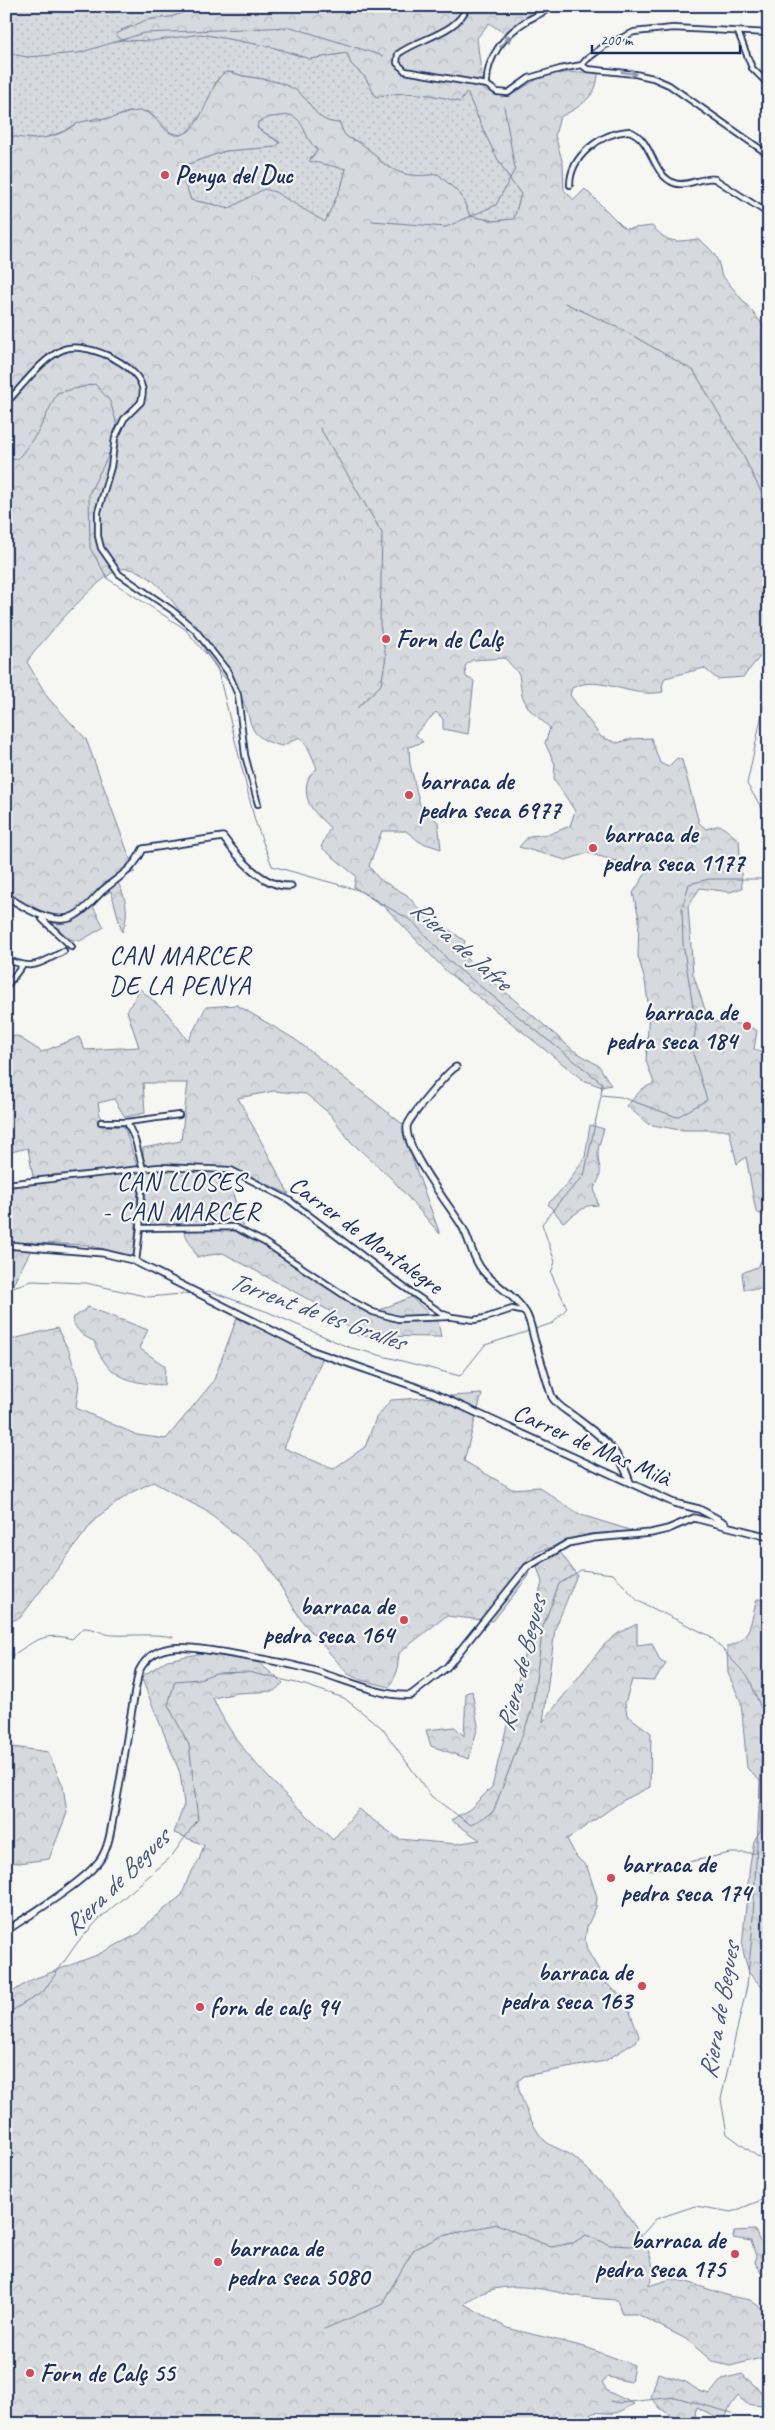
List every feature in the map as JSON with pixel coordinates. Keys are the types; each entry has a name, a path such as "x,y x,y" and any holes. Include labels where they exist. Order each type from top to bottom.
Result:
{"street":[{"path":"467,6 464,16 456,24 398,54 397,63 405,70 487,85 497,92 508,93 529,78 551,71 582,65 592,54 612,41 647,29 673,28 769,32"},
{"path":"487,85 487,70 491,60 508,37 527,21 552,6"},
{"path":"738,32 752,68 769,85"},
{"path":"582,65 587,69 653,78 669,85 769,154"},
{"path":"570,185 570,175 580,156 610,137 629,131 643,140 664,177 671,182 683,184 706,178 715,178 769,214"},
{"path":"6,403 49,358 70,348 90,349 99,352 116,360 137,377 142,386 142,398 137,407 118,427 111,468 98,512 98,536 106,556 119,574 172,610 196,630 228,672 238,695 245,755 258,804"},
{"path":"6,896 42,915 67,919 75,916 132,869 143,849 223,837 244,862 260,876 286,887 291,886"},
{"path":"42,915 42,919 72,947"},
{"path":"6,959 22,966 45,962 64,951"},
{"path":"6,987 22,966"},
{"path":"456,1066 446,1075 432,1095 407,1123 406,1130 410,1142 427,1175 463,1228 480,1268 492,1281 515,1299 525,1312 552,1396 558,1406 588,1426 612,1446 624,1465 630,1482"},
{"path":"101,1122 127,1122 179,1115"},
{"path":"127,1122 135,1140 143,1169 136,1262"},
{"name":"Carrer de Montalegre","path":"6,1184 173,1166 232,1170 289,1200 401,1285 443,1314 452,1317 479,1319 512,1309 525,1312"},
{"path":"140,1228 234,1227 264,1242 372,1312 398,1319 452,1317"},
{"name":"Carrer de Mas Milà","path":"6,1244 103,1253 136,1262 313,1352 433,1393 674,1503 699,1509 735,1529"},
{"path":"6,1931 78,1880 101,1858 108,1844 118,1795 139,1671 147,1659 162,1649 188,1648 269,1659 308,1668 388,1693 411,1695 446,1668 527,1568 555,1550 580,1540 652,1533 668,1529 694,1518 769,1537"}],"green space":[{"path":"6,6 201,6 171,17 152,19 121,30 132,41 201,34 272,47 310,59 347,53 351,64 365,77 376,97 408,93 460,102 467,92 497,158 521,194 514,219 494,221 470,216 461,195 438,174 417,176 396,171 383,163 369,149 348,138 340,123 324,120 294,90 276,82 242,76 231,72 226,72 216,81 207,105 183,135 171,133 149,112 141,111 128,112 110,119 97,118 76,124 65,131 41,139 29,140 6,135"},
{"path":"201,6 541,6 504,33 489,23 477,38 483,90 509,96 546,74 598,71 592,94 581,105 560,117 555,135 563,164 564,190 574,200 585,189 625,229 652,226 668,239 683,241 698,239 714,254 721,274 769,332 769,646 743,677 717,679 704,668 665,678 662,686 663,692 638,692 593,683 572,688 570,695 601,737 617,743 631,739 651,738 660,763 668,767 677,758 682,760 699,823 706,829 720,825 739,840 742,888 730,892 700,888 688,906 693,974 709,1021 747,1025 757,1031 754,1049 769,1056 769,1218 756,1212 746,1157 737,1164 729,1130 680,1130 648,1124 627,1106 642,1089 654,1083 646,1061 649,1010 645,981 638,956 639,918 633,893 648,870 588,853 566,860 519,847 529,836 550,834 570,826 575,811 554,779 555,764 545,743 550,728 529,709 522,696 519,674 505,658 472,660 465,666 466,677 474,681 468,734 443,729 443,719 436,712 415,734 423,742 409,747 410,764 420,805 438,822 441,849 420,842 406,831 382,831 369,866 379,879 407,895 418,908 465,941 461,954 573,1050 599,1066 611,1085 602,1087 583,1080 446,971 386,908 354,887 356,876 321,847 330,828 313,810 307,797 306,786 310,776 317,769 305,744 300,737 282,746 261,738 256,733 240,695 217,669 177,607 150,578 136,570 121,569 100,582 57,625 27,662 48,698 86,739 135,872 116,879 126,905 126,919 122,932 111,891 91,903 104,927 80,941 69,939 42,913 6,897 6,135 29,139 50,137 82,122 107,119 140,111 152,116 172,134 184,134 197,121 222,74 230,72 276,82 294,89 306,99 319,115 331,122 340,123 348,138 369,149 390,168 416,176 438,174 461,195 470,216 494,221 514,219 521,194 497,158 467,92 460,102 408,93 376,97 365,77 351,64 347,53 310,59 272,47 201,34 151,41 120,40 116,34 146,20 171,17","holes":["290,115 295,117 302,125 317,151 309,161 346,169 342,185 325,222 275,192 264,189 230,208 191,200 183,178 185,165 225,151 275,147 280,143 257,128 258,122 270,117"]},
{"path":"290,115 299,121 316,148 317,151 310,158 319,163 346,169 342,185 325,223 275,192 243,201 230,208 191,200 184,182 185,165 225,151 275,147 280,142 257,128 258,122 270,117"},
{"path":"140,989 167,1013 188,1041 206,1007 237,1005 296,1040 405,1126 413,1161 440,1234 392,1179 351,1142 330,1114 306,1094 274,1091 238,1098 289,1194 225,1166 243,1228 370,1314 411,1297 438,1322 441,1337 358,1336 328,1310 223,1253 197,1257 181,1226 143,1226 143,1148 181,1141 188,1083 143,1083 145,1113 125,1117 114,1099 98,1103 102,1127 124,1126 139,1172 134,1256 87,1245 6,1242 6,1187 34,1183 28,1148 6,1153 6,1037 17,1036 42,1052 79,1037 85,1050 139,1047 127,1011"},
{"path":"590,1125 604,1129 598,1150 600,1174 594,1188 598,1205 587,1206 563,1222 548,1204 567,1184 585,1157"},
{"path":"6,1249 31,1250 6,1298"},
{"path":"769,1250 769,1293 765,1289 744,1289 742,1273 757,1267"},
{"path":"88,1307 148,1330 139,1348 165,1366 164,1385 130,1380 120,1376 105,1363 94,1341 80,1333 72,1319"},
{"path":"237,1318 323,1357 284,1448 333,1469 365,1447 376,1418 391,1400 482,1394 464,1461 512,1489 539,1487 578,1514 633,1531 589,1534 535,1553 527,1578 493,1621 446,1616 399,1653 397,1672 390,1687 361,1680 348,1674 302,1621 261,1555 206,1511 153,1482 130,1493 96,1518 20,1618 6,1622 6,1335 9,1340 57,1328 69,1351 79,1383 76,1408 137,1435 166,1439 213,1382"},
{"path":"560,1552 577,1575 555,1629 543,1722 603,1646 617,1634 637,1624 637,1645 652,1643 660,1661 666,1664 654,1681 632,1680 625,1703 627,1715 651,1733 650,1787 622,1801 567,1839 576,1856 587,1867 597,1897 596,1907 587,1927 585,1940 587,1950 608,1985 625,1999 639,2036 637,2041 605,2061 524,2076 518,2081 518,2087 523,2103 540,2136 551,2145 574,2157 584,2166 622,2208 633,2224 650,2255 653,2275 648,2286 671,2279 687,2282 729,2296 750,2300 769,2314 769,2356 730,2366 713,2362 686,2339 637,2314 622,2314 617,2300 582,2297 529,2287 502,2288 489,2290 464,2304 507,2328 585,2347 634,2365 631,2382 608,2377 602,2382 607,2391 634,2404 615,2413 593,2413 582,2424 6,2424 6,1996 31,1980 97,1955 140,1933 152,1919 182,1895 204,1845 174,1833 184,1804 180,1773 141,1677 167,1660 203,1653 259,1663 283,1683 274,1691 237,1693 213,1698 236,1739 250,1757 333,1840 358,1809 399,1839 455,1844 480,1840 451,1820 470,1809 492,1787 542,1582 536,1564"},
{"path":"757,1599 769,1600 769,1995 749,1973 742,1947 750,1864 754,1841 760,1831 760,1781 747,1768 741,1702 728,1673 727,1646 741,1640 749,1629"},
{"path":"472,1691 478,1726 469,1759 431,1746 426,1730 455,1727 464,1736 466,1693"},
{"path":"6,1746 48,1752 63,1786 67,1813 49,1859 19,1863 6,1862"},
{"path":"755,2230 759,2240 769,2249 769,2278 762,2273 755,2263 756,2256 751,2241 733,2238 734,2231"},
{"path":"658,2373 686,2382 699,2391 710,2394 722,2379 742,2374 766,2396 769,2396 769,2407 747,2404 738,2396 729,2408 725,2421 696,2407 695,2418 682,2424 660,2408 651,2397"}],"waterway":[{"path":"6,53 27,57 79,53 144,33 291,27 383,56"},
{"path":"372,221 446,227 496,205 515,169 504,106"},
{"path":"565,303 623,330 694,371 743,455 769,508"},
{"name":"Riera de Jafre","path":"6,461 18,459 38,432 57,393 95,384 110,401 118,428"},
{"path":"320,428 382,533 380,625 386,657 381,685 357,708"},
{"name":"Riera de Jafre","path":"111,450 89,494 90,548 108,579 185,629 217,667 255,821 272,866 358,890 412,921 451,963 602,1083 601,1095 621,1097 677,1117 707,1100 692,1050 696,1026 683,944 682,908 689,884 709,879 769,879"},
{"path":"769,681 747,784 769,820"},
{"name":"Torrent de les Gralles","path":"535,1329 553,1323 567,1308 551,1273 555,1262 542,1224 560,1201 584,1176 601,1096"},
{"name":"Torrent de les Gralles","path":"6,1289 32,1281 86,1283 149,1297 192,1293"},
{"name":"Torrent de les Gralles","path":"201,1292 209,1291 268,1312 348,1347 460,1376 485,1345 529,1331"},
{"name":"Riera de Begues","path":"6,2014 43,1992 77,1943 99,1919 171,1857 198,1819 189,1745 168,1705 175,1681 199,1679 216,1673 248,1672 305,1685 344,1698 382,1728 431,1796 471,1825 493,1812 532,1710 543,1626 559,1584 581,1570 613,1574 638,1601 710,1636 749,1678 764,1716 752,1935 747,1986 721,2099 727,2134 769,2165"},
{"path":"6,1656 10,1657 39,1639 46,1637 54,1636 72,1639 83,1628 109,1635 158,1635 173,1637"},
{"path":"648,1871 730,1853 755,1853"},
{"path":"324,2329 381,2305 414,2249 442,2236 497,2224 551,2247 573,2243 586,2235 610,2245 632,2246 656,2219 695,2206 732,2212 769,2197"},
{"path":"610,2401 620,2403 675,2397 732,2413"}],"place":[{"name":"Penya del Duc","path":"165,175"},
{"name":"Forn de Calç","path":"386,639"},
{"name":"barraca de pedra seca 6977","path":"409,795"},
{"name":"barraca de pedra seca 1177","path":"593,848"},
{"name":"barraca de pedra seca 184","path":"747,1026"},
{"name":"barraca de pedra seca 164","path":"404,1620"},
{"name":"barraca de pedra seca 174","path":"611,1878"},
{"name":"barraca de pedra seca 163","path":"642,1986"},
{"name":"forn de calç 94","path":"200,2007"},
{"name":"barraca de pedra seca 175","path":"735,2254"},
{"name":"barraca de pedra seca 5080","path":"218,2262"},
{"name":"Forn de Calç 55","path":"30,2373"}],"district":[{"name":"CAN MARCER DE LA PENYA","path":"180,970"},
{"name":"CAN LLOSES - CAN MARCER","path":"181,1196"}]}
